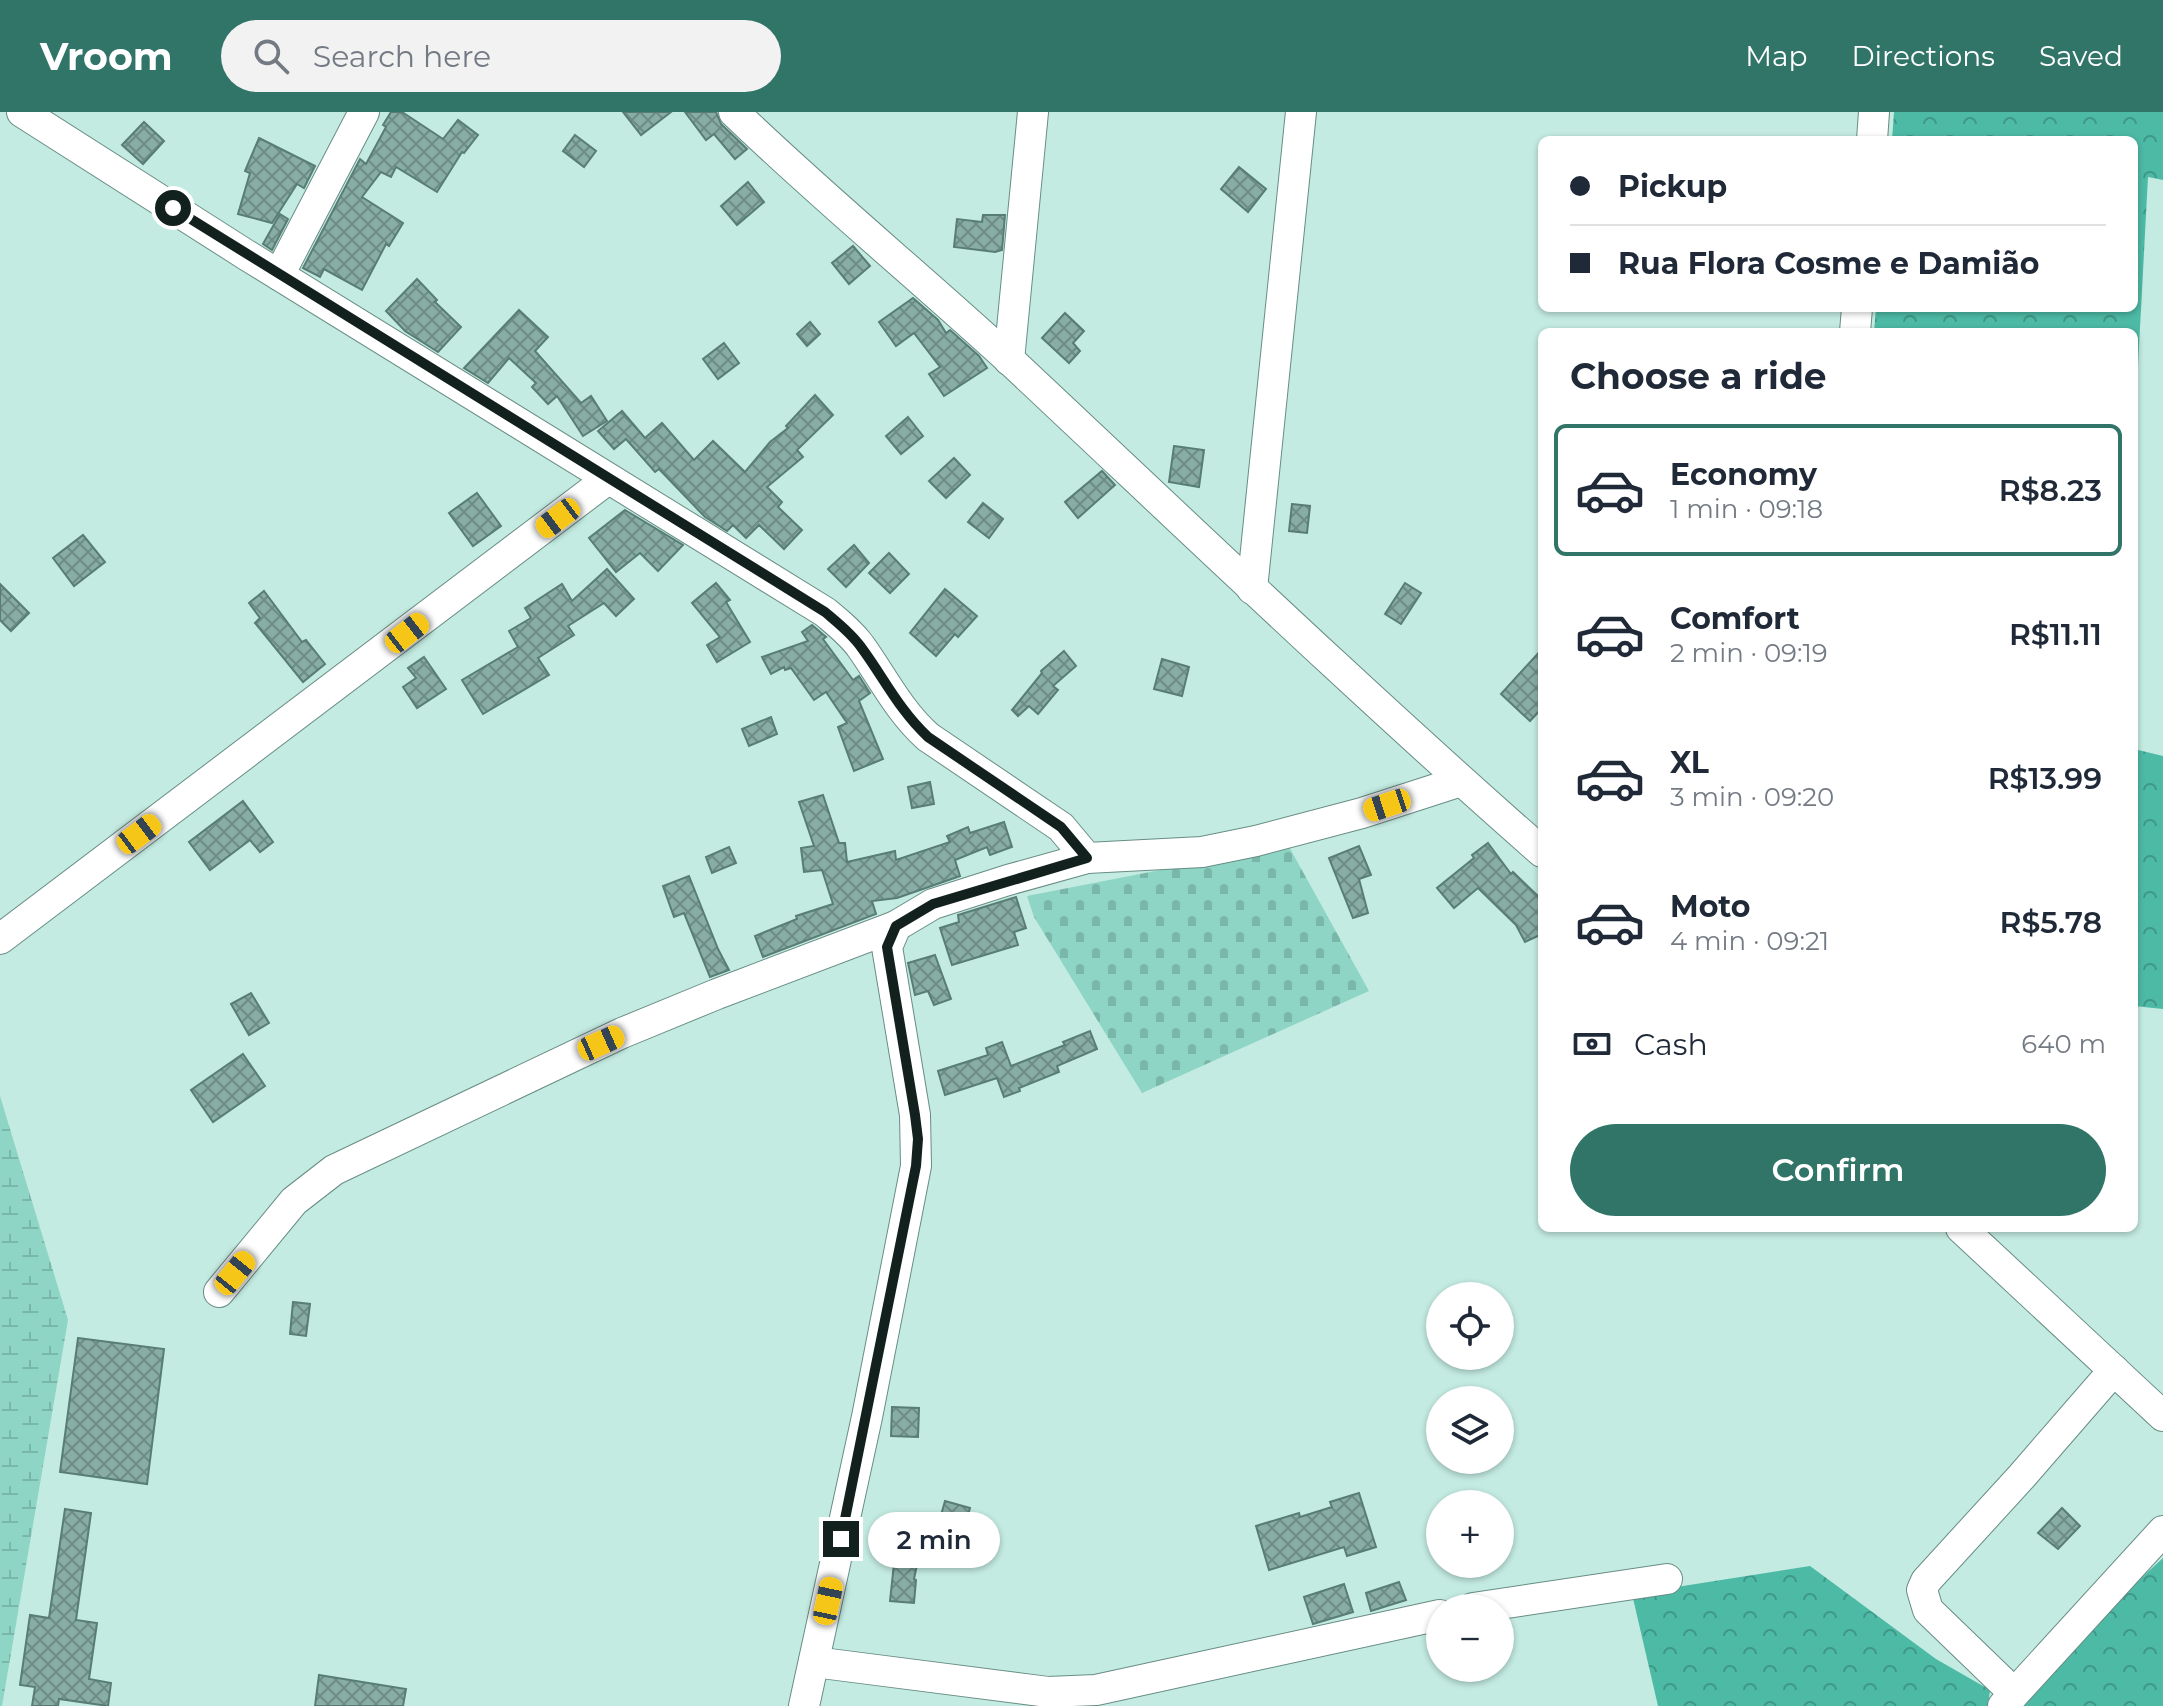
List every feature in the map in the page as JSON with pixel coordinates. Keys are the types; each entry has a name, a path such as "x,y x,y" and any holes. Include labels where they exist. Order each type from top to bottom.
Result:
{"street":[{"path":"22,112 279,275 825,612 860,645 900,707 928,737 1061,827 1087,858"},
{"path":"279,275 364,112"},
{"path":"734,112 799,175 1009,360 1252,589 1538,848"},
{"path":"1009,360 1033,112"},
{"path":"1252,589 1301,112"},
{"path":"1872,136 1874,112"},
{"path":"0,939 608,479"},
{"path":"219,1292 294,1201 334,1170 622,1033 896,926 933,904 1087,858 1202,852 1243,844 1362,813 1461,781"},
{"path":"804,1706 867,1417 916,1166 918,1139 915,1115 887,947 896,926"},
{"path":"1965,1232 2163,1416"},
{"path":"2114,1370 1926,1581 1922,1590 1928,1610 2009,1699 2163,1531"},
{"path":"1514,1602 1667,1579"},
{"path":"814,1662 1048,1692 1083,1691 1426,1618"}],"green space":[{"path":"1894,112 2163,112 2163,180 2148,177 2138,366 2138,328 1874,328 1876,312 2138,312 2138,136 1892,136"},
{"path":"2138,750 2163,756 2163,1009 2138,1006"},
{"path":"1288,845 1369,991 1142,1093 1034,917 1027,896"},
{"path":"0,1096 68,1320 2,1706 0,1706"},
{"path":"2163,1558 2163,1706 2002,1706"},
{"path":"1810,1566 1936,1659 1990,1690 1988,1706 1658,1706 1632,1594"}],"building":[{"path":"391,112 402,112 443,139 458,120 478,135 462,152 437,192 396,167 391,177 381,172 362,197 403,223 389,246 386,244 362,290 324,269 320,277 303,268 360,159 366,164"},
{"path":"623,112 671,112 641,135"},
{"path":"685,112 716,112 721,124 747,149 735,159 714,134 706,140"},
{"path":"144,122 164,141 143,164 122,145"},
{"path":"575,135 596,151 584,167 563,151"},
{"path":"259,138 315,166 304,188 297,184 272,223 238,214 250,173 245,171"},
{"path":"1239,167 1266,189 1248,212 1221,189"},
{"path":"748,182 764,202 737,225 721,206"},
{"path":"280,214 288,219 272,250 263,244"},
{"path":"983,215 1005,215 1002,250 995,252 954,247 957,219 982,222"},
{"path":"853,246 870,266 849,284 832,263"},
{"path":"417,279 461,327 438,352 405,331 386,311"},
{"path":"913,298 938,320 946,333 950,330 979,356 987,368 944,396 929,374 940,367 914,333 896,346 879,322"},
{"path":"519,310 548,337 535,351 581,403 591,396 607,421 583,436 557,396 548,404 532,387 536,383 509,358 488,383 464,368"},
{"path":"1065,313 1084,331 1073,343 1080,351 1069,363 1042,338"},
{"path":"810,322 820,334 807,346 797,334"},
{"path":"724,343 739,363 718,379 703,359"},
{"path":"815,395 833,415 797,450 803,457 767,487 782,502 778,507 802,530 784,549 759,525 746,538 733,525 727,531 705,517 659,469 655,472 626,439 614,449 598,431 622,411 645,438 662,423 694,460 713,441 745,472"},
{"path":"908,417 923,436 901,454 886,436"},
{"path":"1174,446 1204,450 1199,487 1169,482"},
{"path":"954,458 970,475 946,498 929,481"},
{"path":"1102,471 1115,485 1078,518 1065,502"},
{"path":"477,493 501,526 473,546 449,513"},
{"path":"983,503 1003,519 989,538 968,522"},
{"path":"1292,504 1310,506 1307,533 1289,531"},
{"path":"625,510 683,545 658,571 640,553 616,572 589,538"},
{"path":"83,535 105,562 74,586 53,558"},
{"path":"854,545 869,563 846,587 828,569"},
{"path":"889,553 909,574 890,593 869,573"},
{"path":"607,569 634,599 616,616 604,603 568,626 574,635 538,658 549,675 483,714 462,680 518,647 509,631 531,618 525,608 562,584 572,601"},
{"path":"716,583 730,600 726,602 750,642 717,662 707,645 720,637 692,603"},
{"path":"1405,583 1421,593 1401,624 1385,614"},
{"path":"0,584 29,613 11,631 0,620"},
{"path":"945,589 977,616 958,637 955,634 936,656 910,633"},
{"path":"264,591 302,642 306,640 325,664 303,682 255,623 260,618 249,603"},
{"path":"812,625 826,637 823,639 853,680 859,676 870,693 859,701 883,759 854,771 838,727 847,723 826,692 814,700 791,668 785,670 784,667 771,674 762,657 808,641 802,632"},
{"path":"1064,651 1076,666 1053,686 1058,690 1038,714 1029,706 1018,716 1012,710 1041,671"},
{"path":"1538,653 1538,712 1530,721 1501,694"},
{"path":"424,657 446,689 417,708 403,687 416,678 408,668"},
{"path":"1162,659 1189,667 1182,696 1154,689"},
{"path":"771,717 777,734 749,746 742,729"},
{"path":"930,782 934,804 912,808 908,787"},
{"path":"823,795 839,843 845,843 847,862 895,851 896,860 950,842 947,836 968,827 970,833 1004,822 1012,847 990,855 987,847 955,860 960,876 897,898 872,901 876,914 763,957 755,936 797,919 796,916 833,904 822,870 804,872 801,848 814,846 799,802"},
{"path":"243,801 273,842 260,852 250,840 210,870 189,842"},
{"path":"1488,843 1511,874 1513,872 1538,896 1538,936 1525,942 1516,925 1478,888 1454,908 1437,888 1474,858 1472,855"},
{"path":"1359,846 1371,875 1359,879 1368,913 1353,918 1329,858"},
{"path":"729,847 736,863 712,873 706,857"},
{"path":"689,876 729,970 710,977 684,913 674,917 663,886"},
{"path":"1016,897 1026,928 1014,932 1018,945 952,965 940,928 959,922 958,915"},
{"path":"935,955 951,999 934,1005 928,991 915,995 908,963"},
{"path":"251,993 269,1023 249,1035 231,1004"},
{"path":"1090,1031 1097,1049 1057,1066 1059,1072 1019,1088 1020,1091 1004,1097 997,1078 945,1095 938,1071 988,1055 986,1048 1002,1042 1011,1066 1065,1045 1063,1042"},
{"path":"243,1054 265,1086 213,1122 191,1090"},
{"path":"293,1302 310,1304 306,1336 290,1334"},
{"path":"78,1338 164,1349 147,1484 60,1472"},
{"path":"892,1407 919,1408 918,1437 891,1436"},
{"path":"1359,1493 1376,1547 1347,1556 1344,1547 1269,1570 1256,1526 1332,1507 1330,1502"},
{"path":"945,1501 970,1508 961,1540 936,1533"},
{"path":"2062,1508 2080,1526 2058,1549 2038,1533"},
{"path":"65,1509 91,1513 76,1620 97,1623 89,1679 111,1683 108,1706 59,1699 58,1706 32,1706 35,1687 20,1685 30,1615 49,1618"},
{"path":"894,1530 923,1536 914,1579 914,1603 890,1601 895,1554 889,1552"},
{"path":"1399,1582 1406,1600 1371,1611 1366,1593"},
{"path":"1344,1584 1353,1612 1313,1624 1304,1597"},
{"path":"319,1675 406,1689 403,1706 315,1706"}],"route":[{"path":"173,208 825,612 860,645 900,707 928,737 1061,827 1087,858 933,904 896,926 887,947 915,1115 918,1139 916,1166 841,1539"}]}
